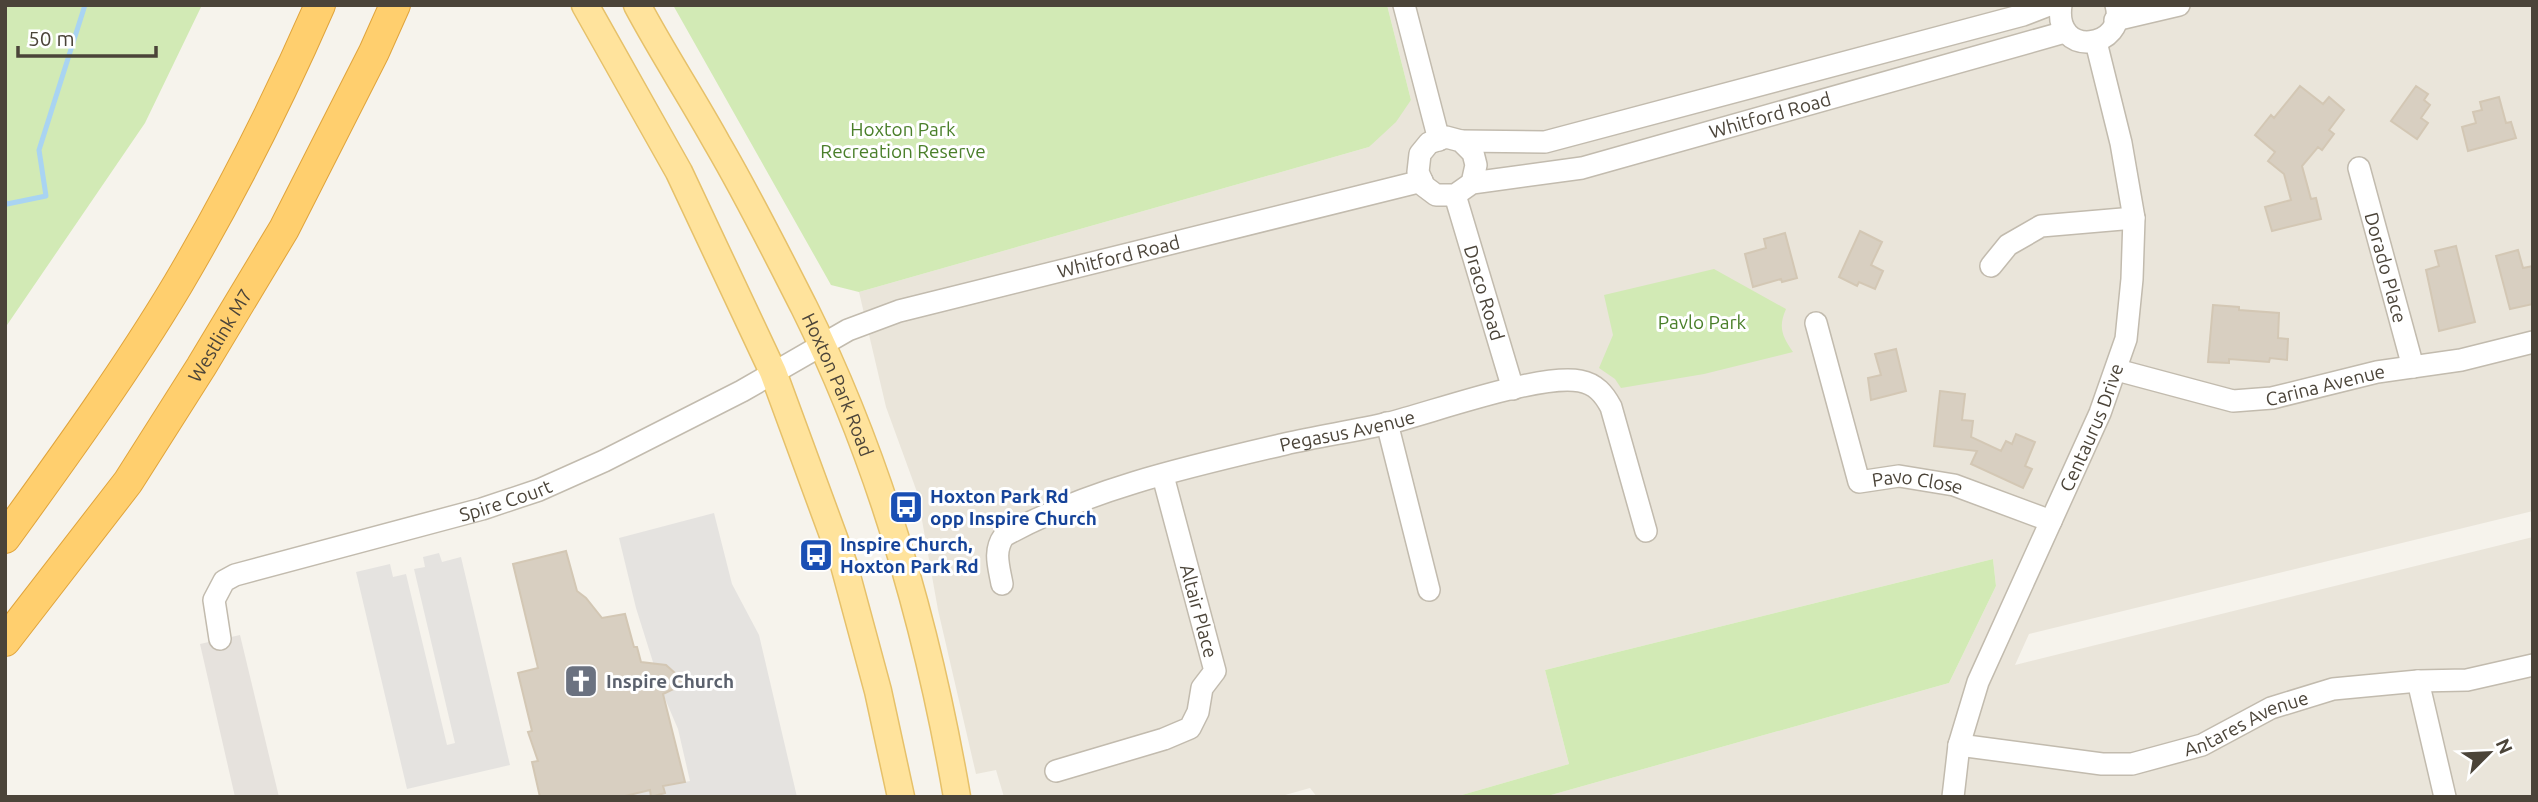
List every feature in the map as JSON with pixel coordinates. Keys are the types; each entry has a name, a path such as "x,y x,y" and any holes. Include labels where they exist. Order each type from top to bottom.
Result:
{"highway":[{"path":"5,538 68,451 177,285 282,93 320,5"},
{"name":"Westlink M7","path":"5,641 128,482 201,367 284,229 395,5"}],"main road":[{"path":"585,5 680,172 773,372 844,565 878,691 901,797"},
{"name":"Hoxton Park Road","path":"637,5 718,144 821,344 876,482 898,548 932,673 957,797"}],"street":[{"path":"1404,5 1439,140"},
{"name":"Whitford Road","path":"1461,141 1545,142 2023,15 2049,5"},
{"path":"2061,5 2059,19 2065,32 2077,41 2096,42 2113,30 2115,13 2179,5"},
{"name":"Whitford Road","path":"1464,189 1582,168 2065,32"},
{"name":"Centaurus Drive","path":"1953,797 1959,746 1978,682 2101,413 2126,339 2134,218 2122,143 2096,42"},
{"path":"1446,137 1461,141 1473,153 1476,166 1464,189 1436,195 1424,186 1418,172 1420,154 1429,143 1439,140 1446,137"},
{"name":"Dorado Place","path":"2359,168 2413,367"},
{"name":"Whitford Road","path":"821,344 848,330 899,311 1422,181"},
{"name":"Draco Road","path":"1464,189 1513,389"},
{"path":"1991,266 2008,245 2041,226 2134,218"},
{"name":"Pavo Close","path":"1816,323 1859,482 1899,476 1954,485 2051,521"},
{"name":"Carina Avenue","path":"2117,370 2233,401 2250,401 2377,372 2461,360 2533,341"},
{"name":"Spire Court","path":"220,639 214,600 225,581 235,575 482,509 539,490 604,461 749,387 821,344"},
{"name":"Pegasus Avenue","path":"1002,584 997,545 1004,536 1072,504 1163,476 1285,444 1387,423 1513,389 1564,380 1594,386 1604,394 1617,423 1646,531"},
{"path":"1387,423 1429,590"},
{"name":"Altair Place","path":"1056,771 1164,739 1190,728 1198,712 1202,688 1215,671 1163,476"},
{"name":"Antares Avenue","path":"1959,746 2102,764 2132,764 2202,745 2271,708 2333,689 2418,681 2467,680 2533,666"},
{"path":"2418,681 2445,797"}],"shaded area":[{"path":"1387,5 2533,5 2533,511 2029,634 2015,665 2533,537 2533,797 1544,797 1949,683 1996,586 1993,559 1545,670 1569,764 1455,797 1317,797 1310,788 1278,797 1004,797 996,770 976,774 938,610 917,492 886,407 859,292 1369,147 1411,100"},
{"path":"714,513 732,584 759,635 797,797 621,797 650,790 651,796 665,793 663,786 690,781 678,729 663,694 636,608 619,538"},
{"path":"439,553 442,562 461,557 510,765 407,789 356,572 390,564 393,577 406,574 447,745 455,743 414,569 425,567 423,557"},
{"path":"240,635 279,797 235,797 200,644"}],"green space":[{"path":"5,5 202,5 145,123 5,328"},
{"name":"Hoxton Park Recreation Reserve","path":"673,5 1387,5 1411,100 1396,122 1369,147 859,292 831,285"},
{"name":"Pavlo Park","path":"1714,269 1786,309 1782,331 1793,352 1704,374 1621,388 1615,379 1599,368 1613,335 1604,295"},
{"path":"1993,559 1996,586 1949,683 1544,797 1455,797 1569,764 1545,670"}],"building":[{"path":"2300,86 2323,104 2329,97 2344,110 2329,130 2334,134 2322,150 2318,147 2302,166 2311,199 2316,198 2321,219 2272,231 2265,207 2291,200 2284,174 2268,161 2275,152 2255,135 2271,115 2274,118"},
{"path":"2416,86 2428,94 2424,100 2430,105 2421,118 2428,123 2417,139 2391,121"},
{"path":"2499,97 2506,123 2511,122 2516,138 2468,151 2462,127 2476,123 2473,112 2482,110 2480,102"},
{"path":"1860,231 1882,242 1871,265 1883,271 1875,289 1859,282 1857,286 1839,277"},
{"path":"1785,233 1797,278 1782,282 1781,279 1753,287 1745,254 1766,248 1764,239"},
{"path":"2456,246 2475,322 2439,331 2426,270 2439,266 2435,251"},
{"path":"2518,250 2523,268 2533,266 2533,304 2510,309 2496,256"},
{"path":"2213,305 2279,313 2278,338 2288,339 2287,360 2270,358 2269,362 2229,359 2229,363 2208,362"},
{"path":"1896,349 1906,391 1871,400 1868,378 1881,375 1875,354"},
{"path":"1940,391 1965,394 1962,420 1973,421 1971,437 2001,451 2006,441 2012,444 2016,434 2035,442 2025,466 2032,469 2023,488 1971,464 1977,451 1934,446"},
{"name":"Inspire Church","path":"566,551 577,591 602,618 625,614 641,662 666,665 686,683 663,694 685,782 663,786 665,793 651,797 650,790 621,797 540,797 532,762 538,761 528,732 532,731 518,673 538,668 513,564"}],"waterway":[{"path":"5,202 7,204 46,196 39,150 85,5"}],"place":[{"name":"Hoxton Park Rd opp Inspire Church","path":"906,507"},
{"name":"Inspire Church, Hoxton Park Rd","path":"816,555"},
{"name":"Inspire Church","path":"581,681"}]}
